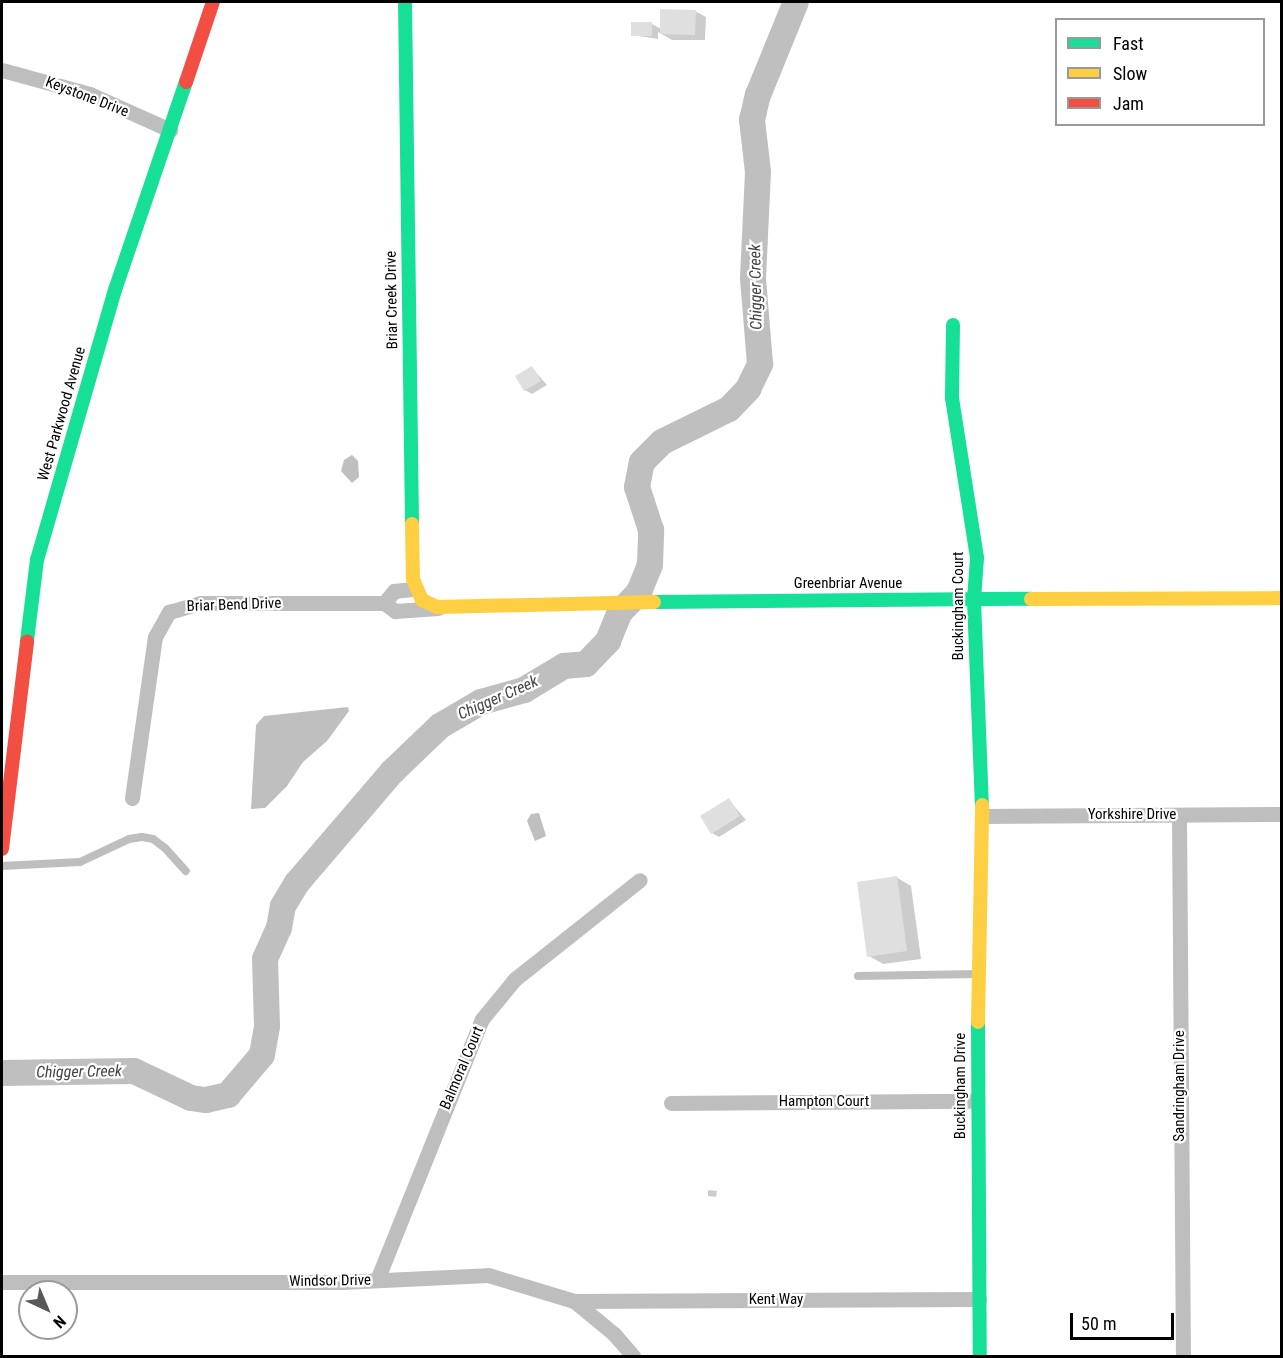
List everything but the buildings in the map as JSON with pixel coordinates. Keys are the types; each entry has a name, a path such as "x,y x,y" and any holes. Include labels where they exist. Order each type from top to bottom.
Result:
{"street":[{"name":"West Parkwood Avenue","path":"2,843 37,560 115,290 213,2"},
{"name":"Briar Creek Drive","path":"405,2 416,593"},
{"name":"Keystone Drive","path":"2,70 90,94 170,130"},
{"name":"Buckingham Court","path":"953,325 952,398 977,558 974,600 982,816"},
{"name":"Briar Bend Drive","path":"384,603 394,591 416,593"},
{"name":"Greenbriar Avenue","path":"416,593 445,608 670,601 1281,598"},
{"name":"Briar Bend Drive","path":"132,798 155,637 169,612 201,603 384,603 397,611 445,608"},
{"name":"Yorkshire Drive","path":"982,816 1281,814"},
{"name":"Sandringham Drive","path":"1179,815 1183,1356"},
{"name":"Buckingham Drive","path":"980,1356 977,1101 982,816"},
{"name":"Balmoral Court","path":"377,1280 482,1019 515,979 640,880"},
{"name":"Hampton Court","path":"670,1103 977,1101"},
{"name":"Windsor Drive","path":"2,1282 377,1280 488,1275 574,1301 614,1334 633,1356"},
{"name":"Kent Way","path":"574,1301 979,1299"}],"lane":[{"path":"2,866 80,862 129,839 142,837 165,848 186,871"},
{"path":"858,976 978,974"}],"shaded area":[{"path":"352,455 358,461 359,477 352,483 341,471 344,460"},
{"path":"348,707 349,711 327,741 303,762 287,786 265,808 251,809 256,725 264,716"},
{"path":"539,813 546,836 535,841 527,821 531,814"}],"waterway":[{"name":"Chigger Creek","path":"2,1073 134,1071 191,1098 206,1100 228,1095 262,1055 267,1026 265,959 279,928 283,906 296,884 392,772 440,726 481,702 524,690 564,666 586,664 608,641 620,612 639,592 650,565 651,530 637,487 642,462 662,442 729,409 748,389 760,364 753,278 758,172 752,120 758,95 796,2"}],"traffic: fast":[{"path":"405,2 412,524"},
{"path":"27,641 37,560 115,290 186,82"},
{"path":"953,325 952,398 977,558 974,600 982,805"},
{"path":"654,602 1031,599"},
{"path":"978,1022 980,1356"}],"traffic: slow":[{"path":"412,524 413,579 422,600 437,607 654,602"},
{"path":"1031,599 1282,598"},
{"path":"978,1022 982,805"}],"traffic: jam":[{"path":"186,82 213,2"},
{"path":"2,849 27,641"}]}
